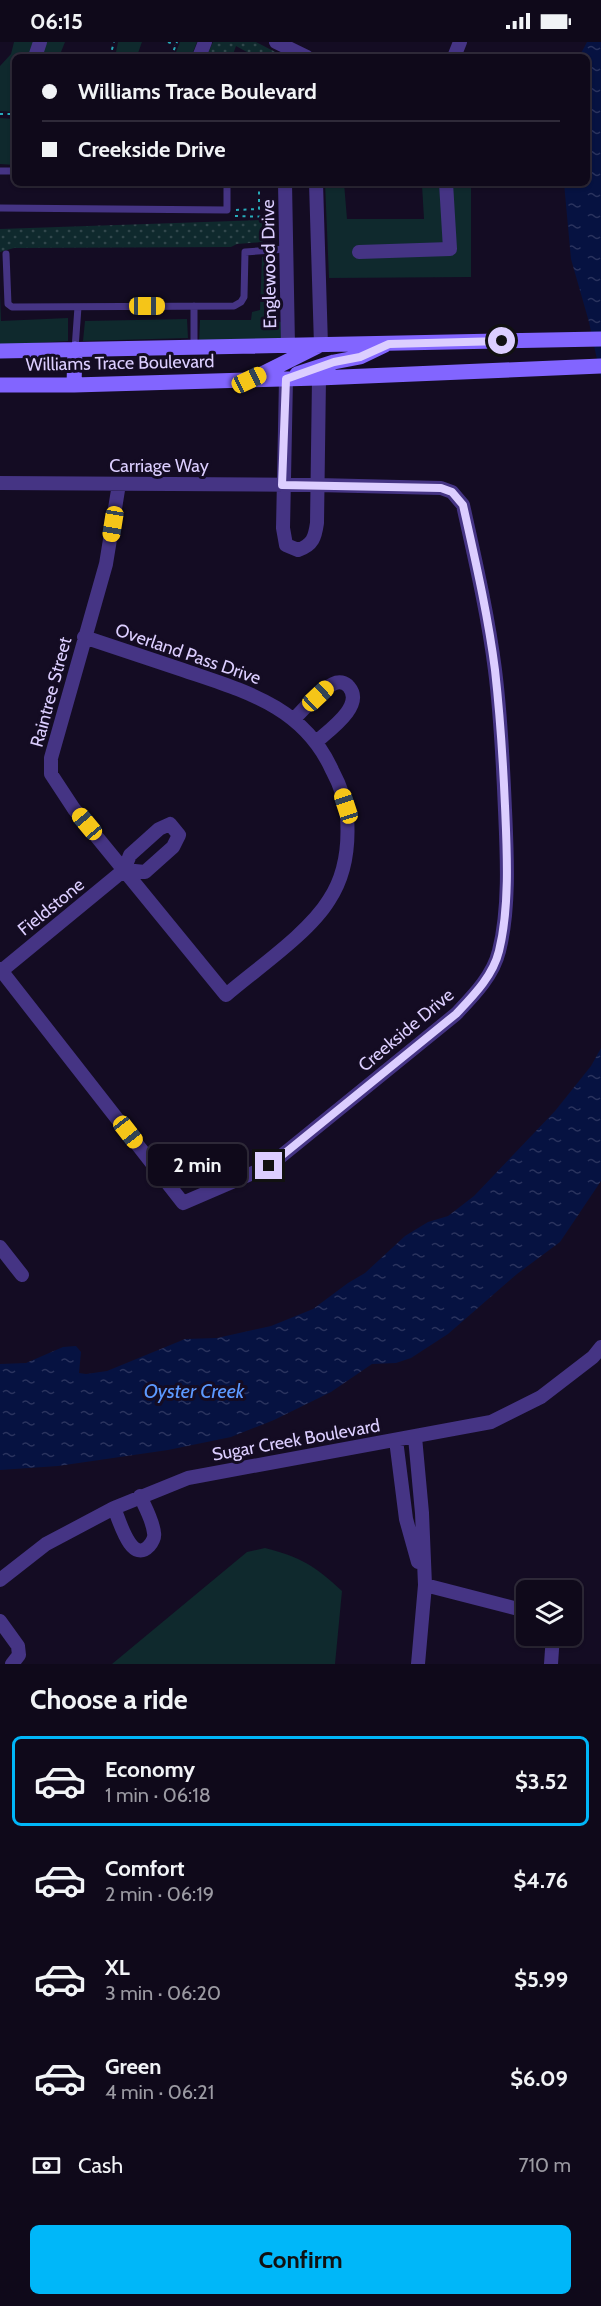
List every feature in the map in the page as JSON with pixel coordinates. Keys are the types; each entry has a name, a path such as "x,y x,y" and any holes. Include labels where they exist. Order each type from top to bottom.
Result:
{"main road":[{"name":"Williams Trace Boulevard","path":"0,351 601,339"},
{"path":"286,379 334,362 360,357 389,344"},
{"path":"249,380 321,345"},
{"path":"74,385 75,349"},
{"name":"Williams Trace Boulevard","path":"0,385 320,378 601,366"}],"street":[{"path":"276,42 299,54"},
{"name":"Englewood Drive","path":"285,186 288,345"},
{"path":"316,186 321,345"},
{"path":"359,252 450,249 446,186"},
{"path":"286,379 282,485 284,538 286,544 298,550 311,544 314,537 318,485 320,378"},
{"name":"Carriage Way","path":"0,483 318,485"},
{"name":"Raintree Street","path":"119,484 106,564 51,758 51,774 74,809 226,995"},
{"name":"Creekside Drive","path":"1,970 183,1203 269,1166 456,1014 476,993 490,972 499,952 504,922 507,846 502,747 495,669 463,505 452,492 441,488 318,485"},
{"name":"Overland Pass Drive","path":"84,637 243,690 270,703 294,719 316,742 329,763 346,806 349,836 345,861 330,900 313,921 226,995"},
{"path":"294,719 331,685 339,682 346,684 352,690 353,699 350,710 316,742"},
{"name":"Fieldstone","path":"1,970 124,870"},
{"path":"0,1247 22,1275"},
{"name":"Sugar Creek Boulevard","path":"0,1580 46,1544 114,1508 188,1478 491,1422 541,1397 593,1357 601,1347"},
{"path":"415,1437 422,1513 425,1585 418,1664"},
{"path":"396,1440 406,1519 425,1585"},
{"path":"114,1508 129,1544 136,1550 144,1550 151,1544 155,1534 140,1496"},
{"path":"425,1585 516,1608"},
{"path":"0,1621 18,1646 19,1655 12,1664"},
{"path":"551,1664 552,1646"}],"lane":[{"path":"0,208 227,210 227,186"},
{"path":"6,254 5,268 9,306 194,306 237,305 244,297 245,252 286,249"},
{"path":"194,306 194,347"},
{"path":"75,349 78,307"}],"path":[{"path":"168,42 176,44"},
{"path":"227,210 259,209 259,186"}],"green space":[{"path":"14,42 65,42 60,54 12,54 12,112 0,111 0,66 11,54"},
{"path":"118,42 142,42 138,54 116,54"},
{"path":"180,42 197,42 192,54 175,54"},
{"path":"213,42 256,42 279,54 251,54 236,46 233,54 207,54"},
{"path":"0,118 12,119 12,165 0,164"},
{"path":"325,186 344,186 347,219 424,219 422,186 471,186 471,277 329,278"},
{"path":"262,220 263,242 237,244 231,247 14,248 0,252 0,229"},
{"path":"262,257 265,257 264,320 282,322 281,339 199,343 200,320 251,320 252,312 260,310"},
{"path":"0,293 1,321 68,318 68,341 0,345"},
{"path":"187,319 188,338 83,341 85,321"},
{"path":"265,1548 307,1564 342,1591 335,1664 112,1664 247,1552"}],"water":[{"path":"587,42 601,42 601,378 589,322 571,259 564,186 590,186 590,54 581,54"},
{"name":"Oyster Creek","path":"601,1048 601,1181 560,1242 517,1274 448,1334 411,1358 396,1363 372,1364 331,1392 274,1420 231,1437 168,1450 58,1466 0,1470 0,1364 26,1363 63,1347 76,1346 81,1352 79,1373 107,1371 185,1339 217,1338 271,1326 313,1309 365,1273 405,1236 428,1222 448,1216 474,1196 555,1111 591,1066"}],"route":[{"path":"269,1166 456,1014 476,993 490,972 499,952 504,922 507,846 495,669 463,505 452,492 441,488 282,485 286,379 334,362 360,357 389,344 502,341"}]}
